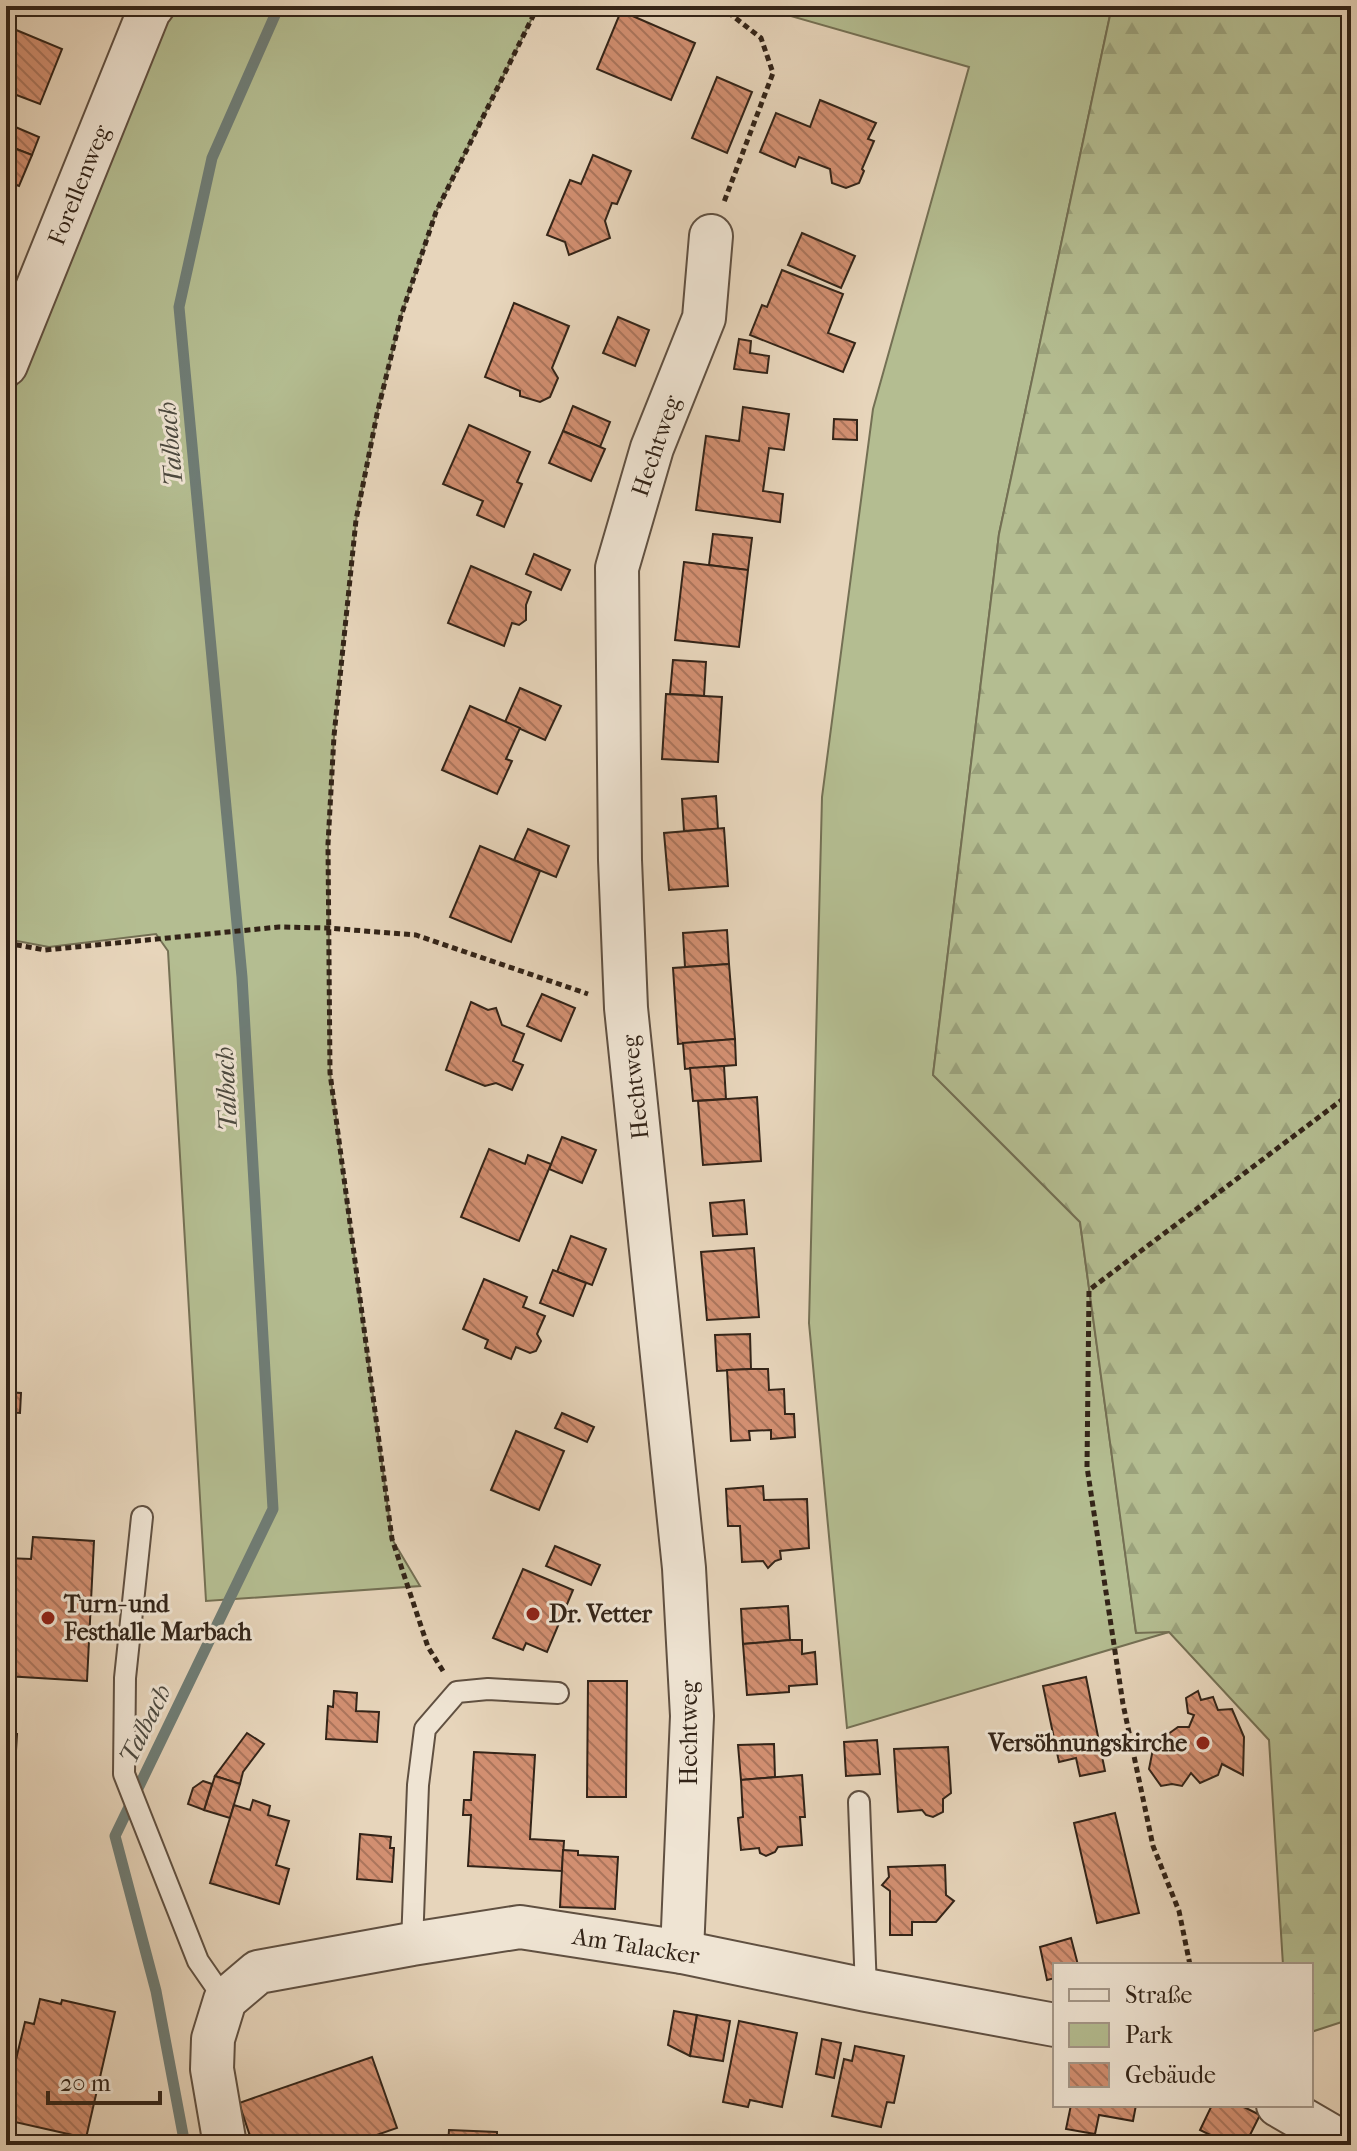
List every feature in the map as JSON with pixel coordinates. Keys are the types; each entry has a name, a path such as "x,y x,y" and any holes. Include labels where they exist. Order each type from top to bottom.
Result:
{"street":[{"name":"Forellenweg","path":"6,365 153,6"},
{"name":"Hechtweg","path":"682,1952 692,1716 684,1568 626,1008 620,860 617,568 652,448 704,318 711,236"},
{"name":"Am Talacker","path":"225,2000 258,1972 520,1927 682,1952 1053,2025"},
{"path":"225,2000 213,2039 212,2069 225,2145"},
{"path":"1281,2107 1347,2145"}],"lane":[{"path":"142,1517 125,1678 124,1774 198,1961 225,2000"},
{"path":"412,1944 418,1785 425,1729 457,1692 488,1689 558,1693"},
{"path":"859,1802 866,1990"}],"path":[{"path":"457,1692 428,1647 392,1539 330,1073 328,844 334,736 356,520 401,316 436,212 538,6"},
{"path":"711,236 773,73 761,38 720,6"},
{"path":"6,943 45,950 279,927 416,935 626,1008"},
{"path":"1190,1963 1179,1911 1153,1846 1123,1704 1089,1482 1089,1290 1351,1093"}],"green space":[{"path":"181,6 538,6 436,212 401,316 356,520 334,736 328,844 330,1073 392,1539 420,1586 206,1601 168,951 156,934 49,947 6,939 6,411 163,18"},
{"path":"756,6 1112,6 999,534 933,1075 1080,1222 1136,1632 1169,1632 847,1728 809,1323 822,797 873,409 969,67"},
{"path":"1112,6 1351,6 1351,2019 1313,2031 1313,1963 1283,1963 1269,1740 1169,1632 1136,1633 1080,1222 933,1075 999,534"}],"building":[{"path":"621,11 695,43 671,100 597,69"},
{"path":"9,27 62,49 40,104 6,91 6,35"},
{"path":"717,77 752,92 727,153 692,138"},
{"path":"820,100 876,123 868,139 874,141 859,183 846,188 832,183 830,169 799,157 795,167 760,152 776,113 810,127"},
{"path":"6,123 39,137 32,155 6,145"},
{"path":"6,145 32,155 19,186 6,181"},
{"path":"593,155 631,171 617,204 612,203 605,221 610,238 569,255 565,242 547,235 570,180 581,184"},
{"path":"802,233 855,256 841,288 788,265"},
{"path":"782,270 843,294 828,333 855,343 843,372 750,335 762,305 767,307"},
{"path":"514,303 569,326 552,368 558,378 550,397 540,402 520,396 520,391 485,377"},
{"path":"618,317 649,330 635,366 603,353"},
{"path":"739,339 751,341 750,353 769,356 767,373 734,369"},
{"path":"573,406 610,422 600,447 563,431"},
{"path":"743,407 789,414 784,450 769,448 763,491 783,494 780,522 696,510 706,436 739,441"},
{"path":"834,419 857,420 857,440 833,439"},
{"path":"469,425 530,452 517,482 522,484 504,527 477,515 483,501 443,484"},
{"path":"563,431 605,449 591,481 549,463"},
{"path":"713,534 752,538 748,570 709,565"},
{"path":"534,554 570,570 561,590 526,574"},
{"path":"684,562 748,570 739,647 675,640"},
{"path":"471,566 531,592 526,605 526,620 519,625 512,623 504,646 448,623"},
{"path":"673,660 706,662 704,696 670,694"},
{"path":"520,688 561,706 545,740 505,722"},
{"path":"666,694 722,697 718,762 662,759"},
{"path":"470,706 520,728 506,759 512,761 497,794 442,770"},
{"path":"716,796 718,829 684,831 682,799"},
{"path":"724,828 728,886 669,890 664,833"},
{"path":"528,829 569,846 556,877 514,860"},
{"path":"480,846 540,871 511,942 450,917"},
{"path":"727,930 729,964 685,967 683,933"},
{"path":"729,964 735,1039 678,1044 673,968"},
{"path":"542,994 575,1008 561,1041 527,1026"},
{"path":"471,1002 488,1010 496,1008 502,1025 524,1034 513,1061 523,1065 512,1090 496,1083 485,1086 446,1070"},
{"path":"735,1039 736,1065 685,1069 683,1043"},
{"path":"724,1066 726,1099 693,1101 690,1068"},
{"path":"757,1097 761,1161 703,1165 698,1101"},
{"path":"562,1137 596,1150 582,1183 549,1169"},
{"path":"489,1149 525,1164 528,1155 551,1164 519,1241 461,1217"},
{"path":"744,1200 747,1234 713,1236 710,1203"},
{"path":"571,1236 606,1249 592,1285 557,1272"},
{"path":"754,1248 759,1317 707,1320 701,1252"},
{"path":"553,1270 586,1283 573,1316 540,1303"},
{"path":"484,1279 527,1297 523,1307 545,1316 537,1334 541,1341 536,1351 530,1353 516,1347 511,1359 485,1348 488,1340 463,1329"},
{"path":"750,1334 751,1369 717,1371 715,1335"},
{"path":"768,1369 769,1390 784,1389 785,1414 794,1414 795,1437 771,1439 771,1430 749,1431 750,1440 731,1441 727,1370"},
{"path":"6,1392 21,1393 20,1413 6,1412"},
{"path":"562,1413 594,1427 587,1442 555,1428"},
{"path":"516,1431 564,1451 539,1510 491,1490"},
{"path":"763,1486 764,1500 807,1499 809,1548 780,1551 781,1559 768,1568 763,1561 742,1562 740,1526 728,1526 726,1489"},
{"name":"Turn- und Festhalle Marbach","path":"33,1537 94,1541 87,1681 6,1676 6,1558 31,1559"},
{"path":"555,1546 600,1565 591,1585 546,1566"},
{"name":"Dr. Vetter","path":"523,1569 573,1590 547,1652 526,1643 523,1650 493,1638"},
{"path":"788,1606 790,1640 743,1644 741,1609"},
{"path":"802,1640 802,1654 815,1652 817,1684 789,1686 789,1692 747,1695 743,1644"},
{"path":"1086,1677 1105,1771 1080,1776 1076,1758 1059,1762 1043,1686"},
{"path":"588,1681 627,1681 626,1797 587,1797"},
{"path":"334,1691 357,1693 356,1711 379,1712 377,1742 326,1739 328,1706 333,1707"},
{"name":"Versöhnungskirche","path":"1198,1691 1201,1700 1213,1697 1218,1710 1232,1709 1244,1737 1243,1775 1222,1764 1218,1775 1200,1783 1191,1773 1182,1786 1161,1786 1149,1769 1153,1749 1160,1751 1164,1737 1178,1727 1189,1727 1194,1715 1188,1713 1186,1698"},
{"path":"247,1733 264,1744 243,1772 240,1784 215,1776"},
{"path":"6,1734 17,1734 14,1783 6,1783"},
{"path":"877,1740 880,1774 846,1776 844,1742"},
{"path":"774,1744 775,1777 741,1780 738,1745"},
{"path":"948,1747 951,1793 943,1799 943,1812 933,1817 922,1810 898,1812 894,1749"},
{"path":"474,1752 535,1755 530,1839 564,1841 562,1871 468,1866 471,1815 463,1815 464,1800 471,1800"},
{"path":"802,1775 805,1817 800,1817 802,1845 778,1847 766,1856 760,1853 759,1848 741,1850 738,1818 743,1817 741,1780"},
{"path":"215,1776 240,1784 230,1818 204,1810"},
{"path":"203,1781 212,1784 204,1810 188,1804 193,1788"},
{"path":"253,1800 270,1806 268,1815 289,1821 276,1865 289,1869 279,1904 210,1883 234,1805 250,1810"},
{"path":"1115,1813 1139,1913 1097,1923 1074,1823"},
{"path":"360,1834 391,1837 390,1848 394,1848 392,1882 357,1879"},
{"path":"563,1850 578,1851 578,1855 618,1857 615,1909 560,1907"},
{"path":"945,1865 946,1895 954,1901 936,1922 912,1922 912,1935 890,1935 890,1891 882,1885 889,1877 888,1867"},
{"path":"1071,1938 1077,1963 1053,1963 1053,1978 1047,1980 1040,1947"},
{"path":"40,1999 61,2004 62,2000 115,2012 86,2138 6,2120 6,2101 25,2022 34,2024"},
{"path":"674,2011 697,2015 690,2056 668,2045"},
{"path":"697,2015 730,2021 723,2061 690,2056"},
{"path":"739,2021 797,2033 782,2107 750,2100 748,2107 723,2102"},
{"path":"822,2039 841,2043 834,2078 816,2074"},
{"path":"855,2046 904,2056 894,2103 887,2102 881,2127 832,2116 844,2059 852,2061"},
{"path":"372,2057 397,2128 348,2145 253,2145 239,2103"},
{"path":"1071,2107 1136,2107 1133,2121 1099,2115 1095,2134 1066,2129"},
{"path":"1211,2107 1244,2107 1260,2115 1245,2145 1231,2145 1200,2130"},
{"path":"449,2130 497,2132 497,2145 448,2145"}],"waterway":[{"name":"Talbach","path":"185,2145 156,1991 115,1836 273,1509 242,977 179,307 212,158 279,6"}],"place":[{"name":"Dr. Vetter","path":"533,1614"},
{"name":"Turn- und Festhalle Marbach","path":"48,1618"},
{"name":"Versöhnungskirche","path":"1203,1743"}]}
